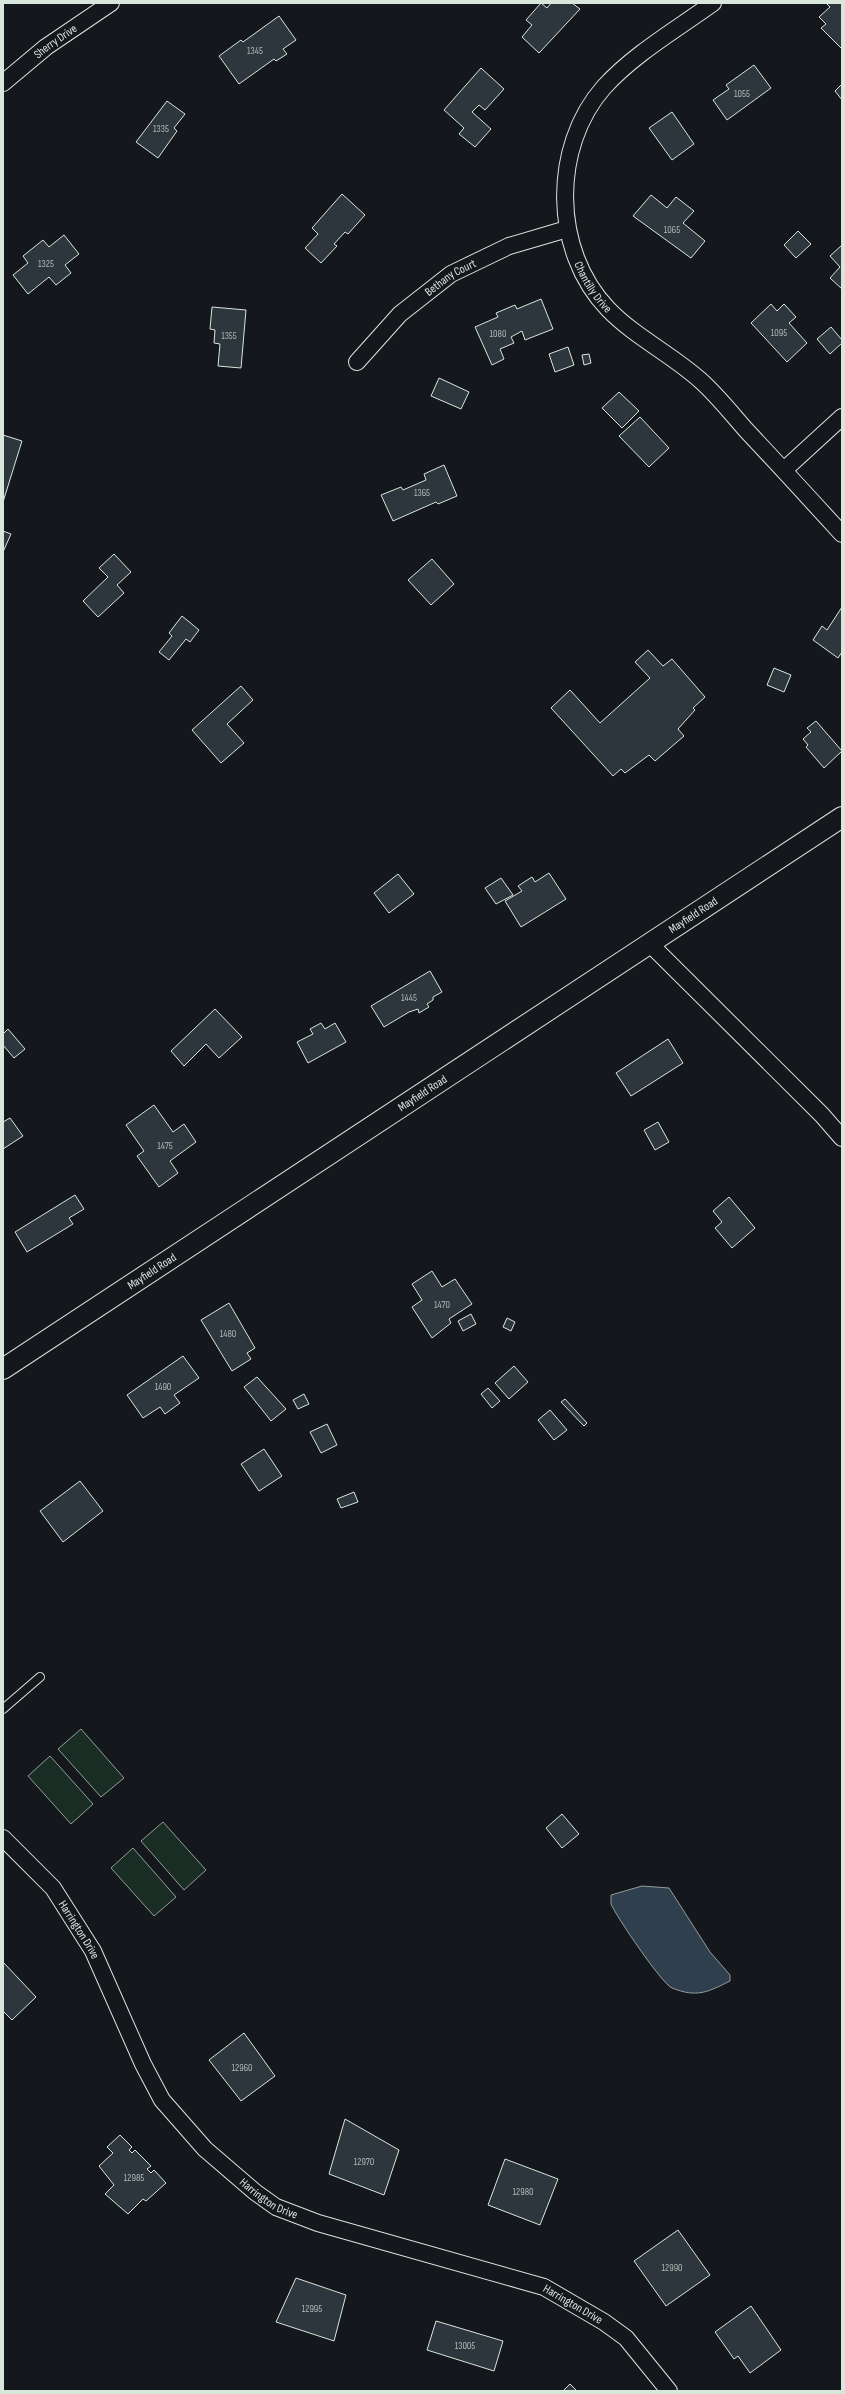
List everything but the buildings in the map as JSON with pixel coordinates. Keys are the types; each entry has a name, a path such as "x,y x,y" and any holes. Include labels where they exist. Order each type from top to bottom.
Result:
{"street":[{"name":"Sherry Drive","path":"3,83 46,47 111,3"},
{"name":"Chantilly Drive","path":"713,3 626,66 603,88 582,120 569,154 564,192 567,229 582,272 606,307 629,328 700,380 842,534"},
{"name":"Bethany Court","path":"357,362 400,314 451,274 509,246 567,229"},
{"path":"784,470 842,417"},
{"name":"Mayfield Road","path":"3,1369 842,817"},
{"path":"649,944 822,1115 842,1138"},
{"name":"Harrington Drive","path":"3,1838 53,1888 93,1951 143,2064 162,2100 205,2149 255,2192 276,2208 318,2223 544,2287 604,2322 626,2338 669,2391"}],"lane":[{"path":"3,1709 40,1677"}],"green space":[{"path":"81,1729 124,1778 101,1797 58,1749"},
{"path":"50,1756 93,1804 71,1824 28,1776"},
{"path":"163,1822 206,1870 184,1890 141,1841"},
{"path":"133,1848 176,1897 154,1916 111,1868"}],"water":[{"path":"642,1886 669,1888 710,1952 730,1975 730,1981 709,1991 696,1993 681,1991 672,1988 667,1984 621,1922 611,1904 611,1895"}]}
